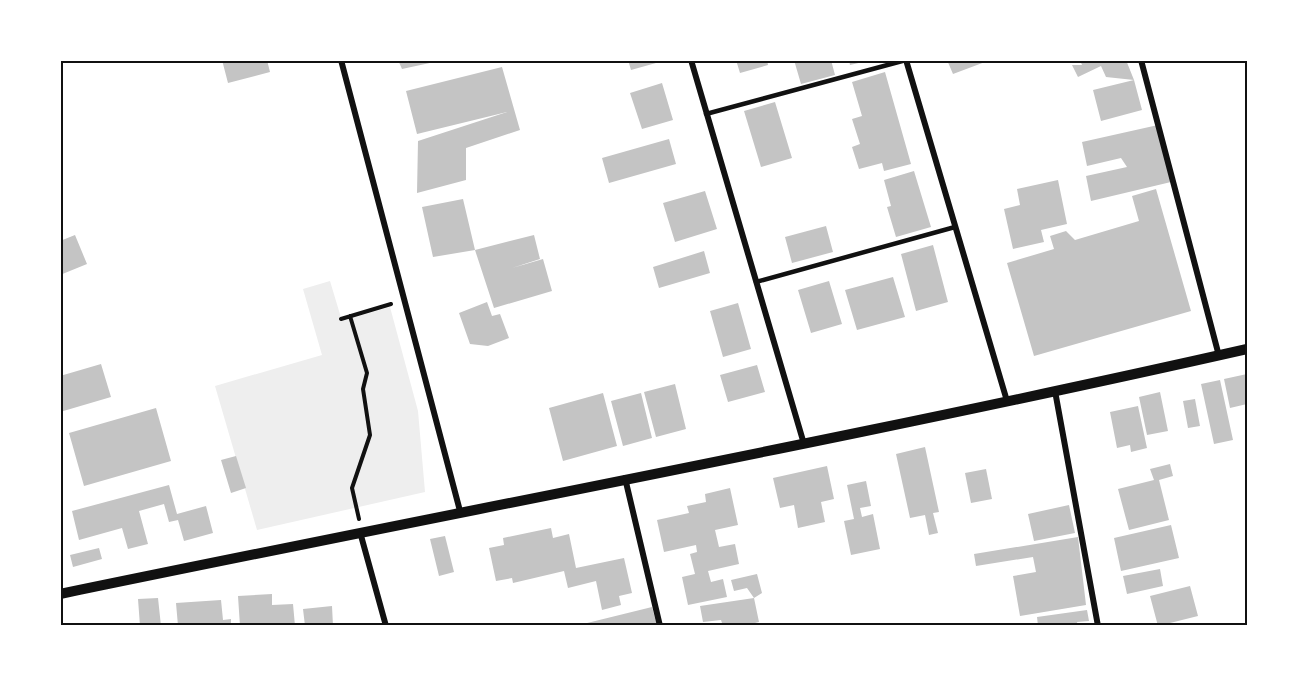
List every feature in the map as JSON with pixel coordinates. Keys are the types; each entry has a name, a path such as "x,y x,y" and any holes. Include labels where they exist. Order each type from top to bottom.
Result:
{"street":[{"path":"341,60 460,511"},
{"path":"691,60 804,444"},
{"path":"906,60 1007,401"},
{"path":"1141,60 1219,356"},
{"path":"60,594 460,511 804,444 1247,350"},
{"path":"1055,391 1098,626"},
{"path":"625,478 660,626"},
{"path":"360,532 386,626"}],"lane":[{"path":"706,114 906,60"},
{"path":"756,282 956,227"}],"path":[{"path":"341,318 391,304"},
{"path":"350,316 367,373 363,389 370,435 352,488 359,520"}],"shaded area":[{"path":"330,281 342,321 390,307 418,411 425,492 257,530 215,386 322,355 303,289"}],"building":[{"path":"222,60 267,60 270,72 228,83"},
{"path":"398,60 439,60 439,61 402,69"},
{"path":"628,60 655,60 656,63 631,70"},
{"path":"736,60 767,60 768,65 740,73"},
{"path":"794,60 831,60 835,75 801,84"},
{"path":"849,60 866,60 867,61 850,65"},
{"path":"947,60 984,60 985,62 953,74"},
{"path":"1080,60 1126,60 1134,80 1106,77 1101,66 1078,77 1072,65 1082,65"},
{"path":"502,67 520,130 466,148 466,180 417,193 418,141 507,112 417,134 406,91"},
{"path":"885,72 911,164 884,171 882,163 859,169 852,147 860,144 852,119 862,116 852,82"},
{"path":"1134,80 1142,110 1101,121 1093,90"},
{"path":"662,83 673,120 642,129 630,93"},
{"path":"775,102 792,158 761,167 744,111"},
{"path":"1158,125 1171,182 1091,201 1086,176 1127,167 1121,158 1087,166 1082,142"},
{"path":"669,139 676,164 609,183 602,158"},
{"path":"914,171 931,227 896,237 887,207 891,206 884,180"},
{"path":"1058,180 1067,224 1041,230 1044,242 1013,249 1004,209 1020,205 1017,189"},
{"path":"1156,189 1191,311 1034,356 1007,263 1054,249 1050,236 1066,231 1075,240 1139,221 1132,196"},
{"path":"705,191 717,229 675,242 663,203"},
{"path":"463,199 475,250 433,257 422,207"},
{"path":"826,226 833,252 792,263 785,237"},
{"path":"75,235 87,264 60,275 60,241"},
{"path":"534,235 540,259 512,268 543,259 552,291 494,308 475,250"},
{"path":"933,245 948,302 916,311 901,254"},
{"path":"704,251 710,273 659,288 653,267"},
{"path":"893,277 905,317 857,330 845,290"},
{"path":"829,281 842,324 811,333 798,290"},
{"path":"487,302 492,316 500,314 509,338 488,346 470,344 459,313"},
{"path":"738,303 751,349 723,357 710,311"},
{"path":"101,364 111,397 60,412 60,376"},
{"path":"757,365 765,392 728,402 720,375"},
{"path":"1247,374 1247,404 1230,408 1224,379"},
{"path":"1220,380 1233,440 1214,444 1201,384"},
{"path":"675,384 686,429 656,437 644,392"},
{"path":"1160,392 1168,431 1147,435 1139,397"},
{"path":"603,393 617,446 563,461 549,408"},
{"path":"641,393 652,438 623,446 611,401"},
{"path":"1195,399 1200,426 1188,428 1183,401"},
{"path":"1138,406 1147,448 1131,452 1130,445 1117,448 1110,412"},
{"path":"156,408 171,461 84,486 69,433"},
{"path":"925,447 939,512 933,513 938,533 929,535 925,515 910,518 896,454"},
{"path":"236,456 246,488 231,493 221,460"},
{"path":"1170,464 1173,476 1159,480 1169,520 1129,530 1118,489 1154,480 1150,469"},
{"path":"827,466 834,499 821,502 825,522 798,528 794,505 780,508 773,478"},
{"path":"986,469 992,499 971,503 965,473"},
{"path":"866,481 871,506 860,508 862,517 873,514 880,549 851,555 844,521 854,519 847,485"},
{"path":"169,485 177,514 206,506 213,533 184,541 178,520 169,522 164,504 139,511 148,544 128,549 122,528 79,540 72,511"},
{"path":"730,488 738,525 715,530 719,547 735,544 739,564 708,571 711,582 723,579 727,597 688,605 682,577 695,574 690,554 697,552 696,545 664,552 657,520 689,513 687,506 706,502 705,494"},
{"path":"1069,505 1075,533 1034,541 1028,514"},
{"path":"1171,525 1179,558 1121,571 1114,538"},
{"path":"551,528 553,538 569,534 576,568 624,558 632,593 619,596 621,605 602,610 596,581 568,588 564,571 513,583 512,578 496,581 489,548 504,545 503,538"},
{"path":"445,536 454,572 439,576 430,539"},
{"path":"1078,537 1086,605 1020,616 1013,576 1036,572 1033,557 976,566 974,554"},
{"path":"99,548 102,559 73,567 70,555"},
{"path":"1160,569 1163,586 1127,594 1123,576"},
{"path":"757,574 762,593 754,598 747,588 734,591 731,580"},
{"path":"1190,586 1198,616 1158,626 1150,596"},
{"path":"272,594 272,605 293,604 295,626 240,626 238,596"},
{"path":"158,598 161,626 140,626 138,599"},
{"path":"754,598 759,622 743,626 723,626 721,620 703,622 700,606"},
{"path":"221,600 223,620 231,619 231,626 178,626 176,603"},
{"path":"332,606 333,626 305,626 303,609"},
{"path":"652,607 657,626 579,626 579,625"},
{"path":"1087,610 1089,621 1077,622 1078,626 1038,626 1037,617"}]}
